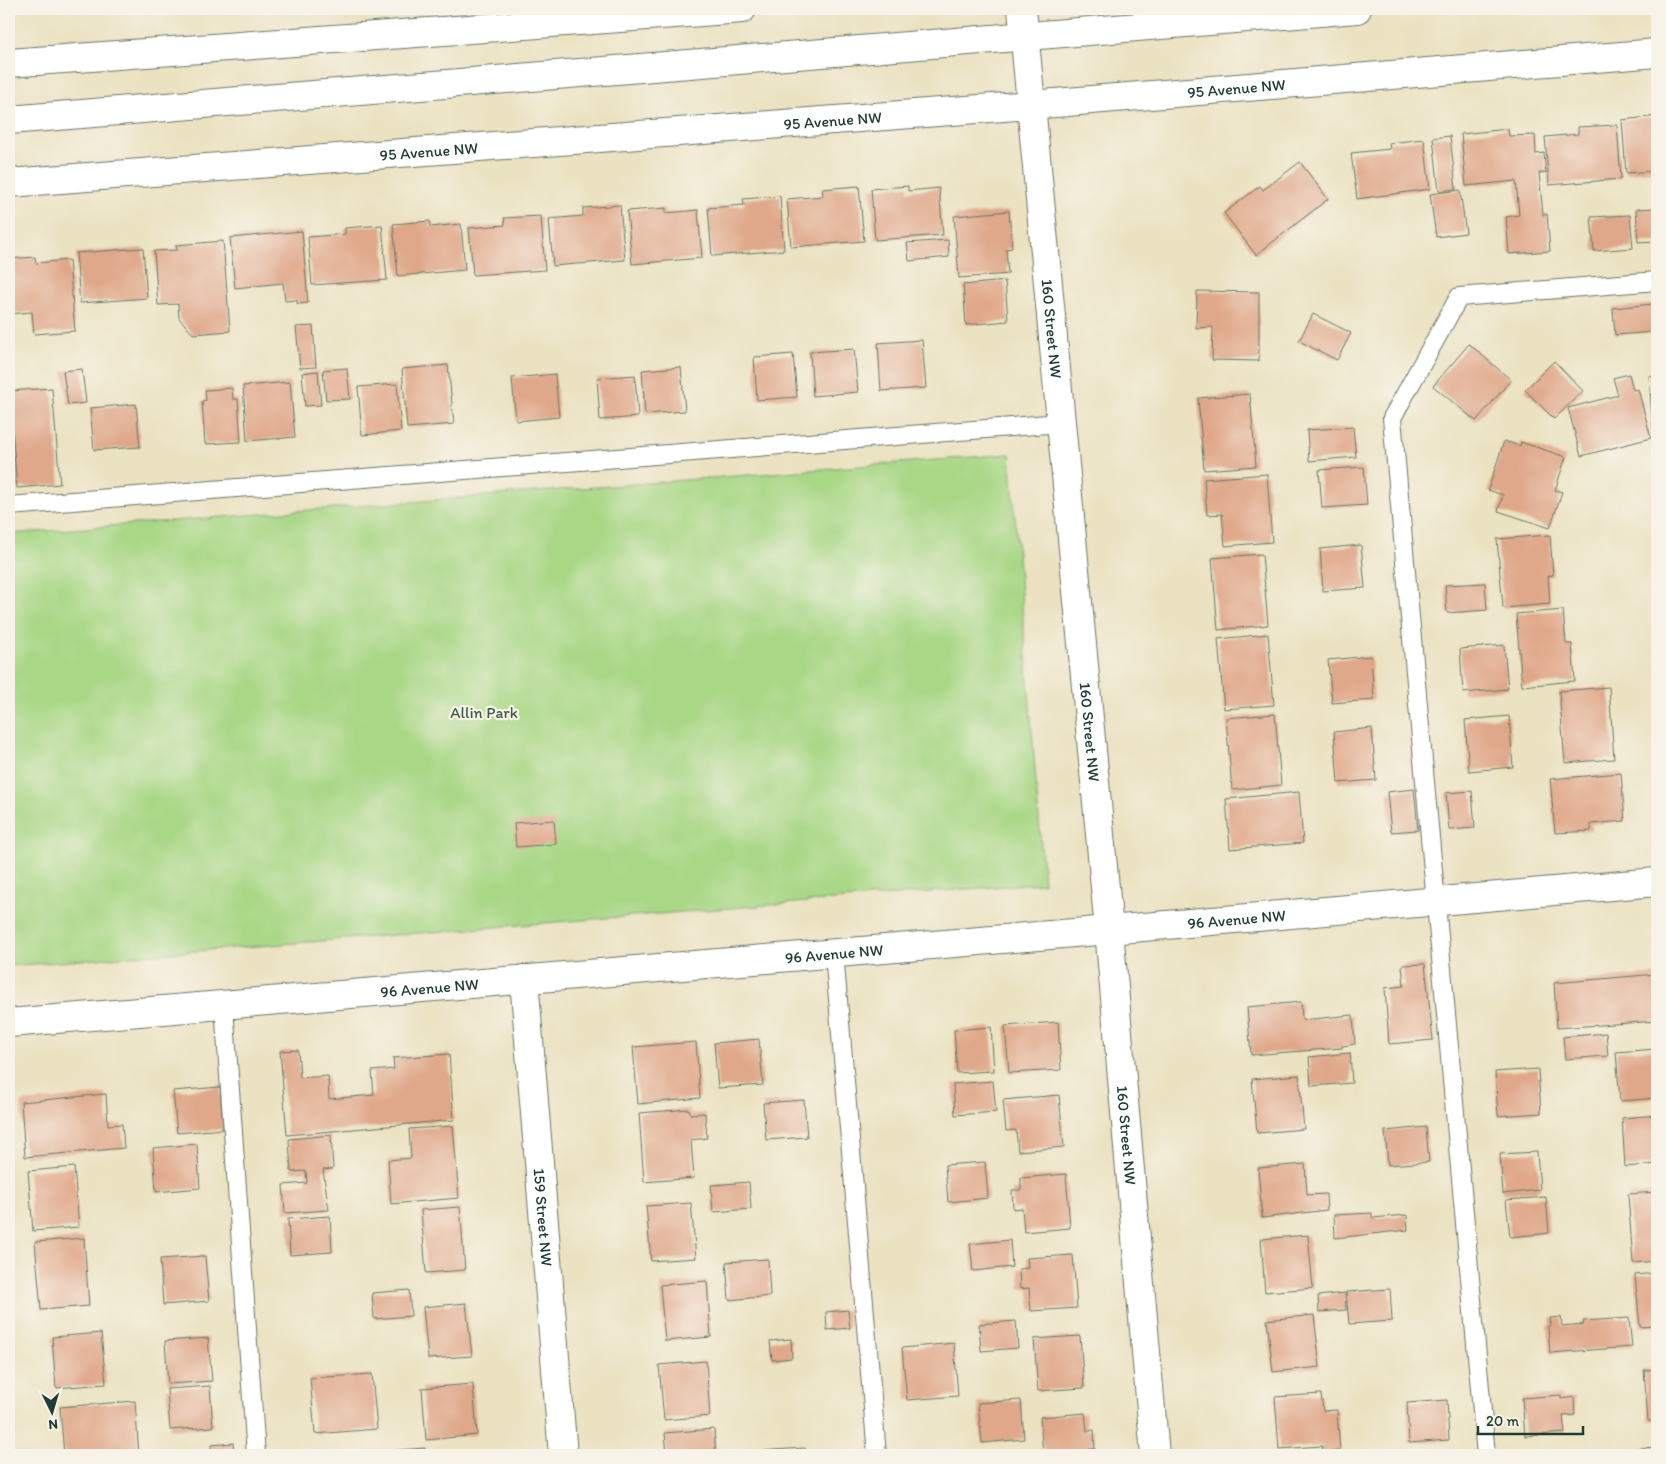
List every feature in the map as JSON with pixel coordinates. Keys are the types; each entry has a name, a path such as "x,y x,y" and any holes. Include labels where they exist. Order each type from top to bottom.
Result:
{"street":[{"path":"9,63 742,9"},
{"path":"9,120 1023,22 1357,9"},
{"name":"160 Street NW","path":"1023,22 1109,930 1155,1455"},
{"name":"95 Avenue NW","path":"9,183 1031,105 1657,53"},
{"name":"96 Avenue NW","path":"9,1023 1657,882"},
{"name":"159 Street NW","path":"524,979 563,1455"}],"lane":[{"path":"1486,1455 1392,418 1459,297 1657,281"},
{"path":"9,506 1061,423"},
{"path":"834,953 877,1455"},
{"path":"224,1006 256,1455"}],"green space":[{"name":"Allin Park","path":"1010,454 1044,883 9,966 9,534"}],"building":[{"path":"1657,116 1657,171 1626,173 1622,120"},
{"path":"1617,125 1621,179 1549,185 1545,137 1578,134 1578,127"},
{"path":"1508,129 1509,136 1535,135 1536,154 1544,153 1546,173 1539,173 1543,215 1547,214 1550,251 1509,254 1506,217 1519,215 1516,181 1466,186 1461,134"},
{"path":"1450,136 1456,189 1439,191 1433,138"},
{"path":"1424,139 1430,189 1357,199 1351,153 1390,149 1389,143"},
{"path":"1300,162 1328,199 1256,255 1224,213 1260,186 1263,190"},
{"path":"859,186 864,241 791,247 787,199 823,196 822,189"},
{"path":"908,186 908,191 939,188 943,235 875,240 871,189"},
{"path":"1460,190 1466,233 1436,237 1430,194"},
{"path":"780,196 784,250 712,256 708,208 744,205 743,199"},
{"path":"620,205 625,260 553,266 549,219 583,216 583,208"},
{"path":"666,208 666,213 698,210 702,258 632,264 627,211"},
{"path":"1657,208 1657,241 1638,242 1636,209"},
{"path":"1009,211 1012,248 1006,249 1008,274 959,278 954,216"},
{"path":"1630,215 1633,248 1594,251 1591,217"},
{"path":"541,216 545,270 473,275 469,228 505,225 504,218"},
{"path":"430,221 430,227 461,224 465,270 398,276 393,224"},
{"path":"382,225 387,280 312,285 308,237 345,234 345,228"},
{"path":"302,231 308,303 297,304 297,300 285,301 283,283 235,288 230,238"},
{"path":"948,240 949,257 909,261 907,243"},
{"path":"223,241 230,331 193,334 179,318 178,304 158,305 154,251 177,250 176,245"},
{"path":"143,248 147,298 80,303 76,253"},
{"path":"35,257 36,263 69,260 75,331 34,334 32,312 9,314 9,259"},
{"path":"1005,281 1008,321 966,325 963,285"},
{"path":"1197,291 1259,292 1259,361 1212,360 1213,327 1196,328"},
{"path":"1653,304 1655,332 1615,335 1613,308"},
{"path":"1313,314 1351,333 1337,360 1299,341"},
{"path":"313,326 316,367 300,368 296,327"},
{"path":"922,340 926,388 881,391 878,343"},
{"path":"1469,344 1511,380 1476,421 1433,386"},
{"path":"854,349 858,392 813,396 810,352"},
{"path":"793,354 797,397 757,400 754,357"},
{"path":"1554,361 1583,391 1554,419 1525,390"},
{"path":"448,365 454,424 407,428 402,369"},
{"path":"681,367 685,411 645,414 642,370"},
{"path":"347,368 350,399 326,400 323,370"},
{"path":"82,369 86,403 68,405 63,371"},
{"path":"318,371 321,405 305,406 302,373"},
{"path":"555,374 559,417 516,421 512,378"},
{"path":"1629,374 1633,390 1638,389 1651,438 1581,456 1568,408 1618,395 1613,378"},
{"path":"635,375 638,417 600,420 597,378"},
{"path":"1657,375 1657,429 1653,429 1649,376"},
{"path":"290,382 295,437 247,441 243,386"},
{"path":"397,384 401,431 362,435 358,387"},
{"path":"52,388 60,484 17,488 9,391"},
{"path":"232,388 233,399 238,399 241,442 205,444 202,401 206,400 205,390"},
{"path":"1250,394 1256,466 1204,470 1198,398"},
{"path":"136,404 140,447 94,450 90,408"},
{"path":"1353,427 1356,457 1309,461 1307,430"},
{"path":"1504,441 1520,446 1521,442 1566,457 1555,490 1562,492 1550,528 1498,511 1503,495 1488,490"},
{"path":"1364,467 1367,505 1322,508 1319,470"},
{"path":"9,471 12,491 9,491"},
{"path":"1267,474 1272,542 1225,546 1222,514 1207,515 1204,479"},
{"path":"1550,535 1553,575 1548,576 1550,604 1503,608 1497,539"},
{"path":"1361,545 1365,588 1323,591 1320,549"},
{"path":"1262,554 1268,625 1218,630 1212,558"},
{"path":"1485,583 1487,610 1447,613 1445,585"},
{"path":"1563,610 1566,644 1572,644 1575,681 1522,686 1516,614"},
{"path":"1268,634 1274,705 1224,709 1218,639"},
{"path":"1504,645 1508,689 1463,693 1460,649"},
{"path":"1371,656 1374,700 1332,703 1328,660"},
{"path":"1609,687 1614,759 1565,763 1559,691"},
{"path":"1275,714 1281,785 1232,790 1226,718"},
{"path":"1509,716 1513,767 1469,771 1465,720"},
{"path":"1372,728 1376,780 1338,783 1334,732"},
{"path":"1621,773 1625,821 1591,824 1591,831 1555,833 1550,779"},
{"path":"1414,789 1418,830 1391,832 1387,792"},
{"path":"1472,791 1475,828 1449,830 1446,793"},
{"path":"1299,792 1303,843 1230,849 1226,799"},
{"path":"554,820 556,844 516,847 514,823"},
{"path":"1425,964 1433,1040 1389,1044 1385,988 1404,986 1402,965"},
{"path":"1657,974 1657,1021 1557,1028 1554,983"},
{"path":"1301,1002 1302,1020 1353,1015 1355,1044 1342,1046 1342,1048 1251,1055 1247,1007"},
{"path":"1058,1022 1061,1070 1009,1073 1005,1026"},
{"path":"991,1027 994,1071 957,1073 954,1030"},
{"path":"1606,1033 1608,1056 1565,1059 1563,1037"},
{"path":"759,1039 763,1085 718,1088 714,1043"},
{"path":"696,1042 700,1098 638,1104 633,1047"},
{"path":"1657,1049 1657,1098 1620,1101 1616,1052"},
{"path":"298,1050 300,1078 328,1076 329,1099 374,1095 372,1071 394,1069 393,1058 449,1054 454,1120 287,1135 280,1051"},
{"path":"1350,1053 1352,1083 1311,1086 1309,1057"},
{"path":"1538,1069 1541,1113 1498,1116 1495,1072"},
{"path":"1299,1075 1304,1129 1257,1133 1252,1079"},
{"path":"993,1081 996,1112 955,1115 953,1084"},
{"path":"220,1087 223,1129 177,1133 173,1091"},
{"path":"106,1094 108,1125 122,1124 124,1148 25,1157 21,1102"},
{"path":"1059,1095 1064,1147 1018,1151 1016,1130 1006,1131 1003,1100"},
{"path":"804,1100 807,1137 766,1140 763,1103"},
{"path":"689,1109 690,1114 705,1113 707,1138 691,1140 694,1178 644,1182 639,1113"},
{"path":"1657,1115 1657,1164 1625,1167 1622,1118"},
{"path":"453,1126 459,1198 391,1204 388,1160 411,1158 409,1129"},
{"path":"1426,1127 1429,1162 1388,1165 1385,1131"},
{"path":"331,1135 333,1169 323,1170 329,1210 285,1213 283,1185 307,1183 306,1171 291,1172 289,1139"},
{"path":"197,1144 200,1188 156,1192 153,1148"},
{"path":"1537,1152 1540,1190 1503,1194 1500,1154"},
{"path":"985,1162 988,1198 948,1202 945,1165"},
{"path":"1305,1164 1307,1195 1326,1194 1327,1210 1262,1218 1258,1168"},
{"path":"74,1167 79,1227 33,1231 28,1171"},
{"path":"1066,1174 1070,1228 1024,1232 1022,1208 1013,1209 1012,1190 1021,1190 1021,1178"},
{"path":"749,1182 751,1209 713,1212 711,1185"},
{"path":"1657,1192 1657,1261 1633,1263 1628,1194"},
{"path":"1546,1197 1549,1233 1510,1237 1506,1200"},
{"path":"691,1203 696,1258 651,1261 646,1206"},
{"path":"460,1207 465,1270 426,1273 421,1210"},
{"path":"1372,1213 1372,1218 1407,1215 1408,1230 1335,1238 1334,1215"},
{"path":"330,1216 332,1252 290,1255 288,1219"},
{"path":"1308,1235 1313,1288 1265,1292 1261,1239"},
{"path":"84,1238 89,1306 41,1310 35,1242"},
{"path":"1010,1240 1012,1267 973,1271 970,1244"},
{"path":"1073,1255 1077,1308 1031,1311 1029,1288 1020,1289 1019,1269 1028,1268 1027,1258"},
{"path":"205,1256 209,1301 163,1305 160,1259"},
{"path":"768,1259 770,1296 729,1300 726,1262"},
{"path":"1657,1273 1657,1326 1640,1327 1635,1275"},
{"path":"707,1281 711,1337 665,1341 660,1285"},
{"path":"1390,1289 1392,1321 1349,1324 1346,1292"},
{"path":"409,1290 411,1316 374,1319 372,1293"},
{"path":"1345,1293 1346,1310 1319,1312 1318,1296"},
{"path":"466,1303 472,1356 428,1359 423,1307"},
{"path":"848,1310 850,1328 827,1330 826,1312"},
{"path":"1314,1315 1320,1367 1273,1372 1267,1320"},
{"path":"1561,1317 1562,1326 1584,1324 1583,1321 1629,1318 1632,1347 1550,1353 1548,1326 1551,1325 1550,1318"},
{"path":"1016,1321 1018,1348 981,1351 979,1324"},
{"path":"101,1333 106,1384 56,1388 52,1337"},
{"path":"1080,1336 1084,1388 1038,1391 1034,1339"},
{"path":"208,1338 212,1381 168,1384 165,1341"},
{"path":"791,1339 792,1358 772,1360 770,1341"},
{"path":"954,1343 958,1396 907,1400 902,1348"},
{"path":"706,1361 710,1416 664,1420 659,1365"},
{"path":"1657,1369 1657,1421 1648,1421 1644,1370"},
{"path":"372,1374 377,1429 315,1434 310,1378"},
{"path":"473,1384 477,1435 426,1440 422,1388"},
{"path":"210,1386 213,1427 170,1430 167,1389"},
{"path":"1321,1394 1323,1411 1337,1410 1340,1451 1323,1452 1322,1446 1279,1449 1275,1397"},
{"path":"1561,1395 1561,1399 1574,1397 1575,1415 1563,1416 1565,1433 1525,1436 1522,1398"},
{"path":"1021,1400 1024,1439 982,1443 978,1403"},
{"path":"1447,1400 1449,1440 1409,1443 1407,1403"},
{"path":"135,1401 139,1455 64,1455 60,1407"},
{"path":"1085,1413 1087,1431 1094,1430 1095,1449 1089,1449 1090,1455 1043,1455 1040,1417"},
{"path":"714,1429 716,1455 667,1455 665,1433"},
{"path":"233,1443 234,1455 211,1455 211,1445"},
{"path":"1657,1447 1657,1455 1640,1455 1639,1448"},
{"path":"425,1448 426,1455 383,1455 383,1451"},
{"path":"805,1448 806,1455 760,1455 759,1451"},
{"path":"382,1452 382,1455 365,1455 365,1453"}]}
